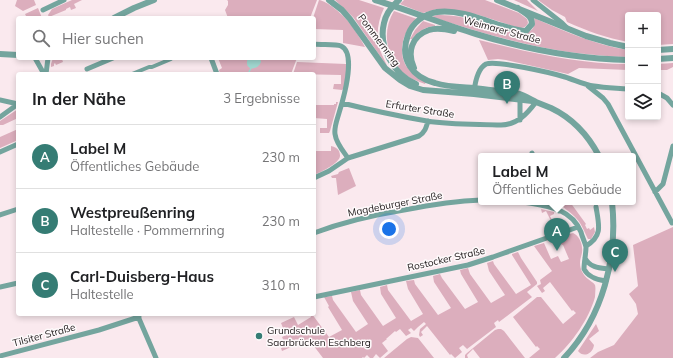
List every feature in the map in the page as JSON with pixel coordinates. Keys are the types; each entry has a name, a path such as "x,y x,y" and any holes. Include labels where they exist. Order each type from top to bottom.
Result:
{"street":[{"path":"43,10 64,0"},
{"path":"118,16 144,2 154,0"},
{"name":"Pommernring","path":"329,0 350,18 389,72 410,86 423,90 516,93 522,95 551,108 574,123 587,137 596,153"},
{"name":"Weimarer Straße","path":"375,0 476,34 539,50 592,58 625,60"},
{"name":"Pommernring","path":"400,0 390,10 384,23 383,39 391,62 402,76 412,82 424,88 440,91"},
{"path":"497,0 570,30 610,44 625,46"},
{"path":"533,0 570,30"},
{"path":"423,17 438,12 458,13 520,31 526,31 532,24 532,20 518,8"},
{"name":"Pommernring","path":"423,17 409,32 405,47 407,62 416,73 435,83 520,101 536,102"},
{"name":"Pommernring","path":"416,73 410,58 411,49 415,40 423,32 432,29 442,29 476,34"},
{"path":"316,44 340,45 346,49 348,55 348,76 335,127 335,134 338,144 348,158"},
{"path":"661,50 673,49"},
{"path":"0,54 16,55"},
{"path":"661,60 673,58"},
{"path":"36,60 44,72"},
{"path":"45,72 48,60"},
{"path":"87,69 108,60"},
{"path":"137,72 169,60"},
{"path":"212,60 216,72"},
{"path":"474,91 477,78 482,67 493,63 555,74 586,84 608,88 625,89"},
{"path":"586,84 608,104 634,153"},
{"path":"661,95 673,105"},
{"path":"0,100 16,104"},
{"path":"520,101 520,120"},
{"path":"520,120 536,102"},
{"name":"Erfurter Straße","path":"342,103 428,121 506,125 520,120"},
{"path":"0,117 16,105"},
{"path":"316,177 348,158 419,136 424,133 428,121"},
{"path":"0,152 16,145"},
{"path":"655,192 663,184 673,146"},
{"path":"636,156 672,223"},
{"name":"Magdeburger Straße","path":"316,232 383,213 439,204 478,200"},
{"path":"538,205 559,211 571,218 578,227 586,246 584,269 597,280 606,281"},
{"path":"556,205 559,211"},
{"path":"564,358 591,321 600,302 612,252 614,228 612,205"},
{"path":"586,246 595,239 598,233 596,207"},
{"path":"0,215 16,210"},
{"name":"Rostocker Straße","path":"316,297 468,265 578,227"},
{"path":"585,257 587,262 592,266 609,269"},
{"path":"0,287 16,283"},
{"path":"138,316 156,358"},
{"name":"Tilsiter Straße","path":"0,356 116,325 138,316"}],"shaded area":[{"path":"17,0 34,0 36,5 23,11 15,6"},
{"path":"72,0 82,0 74,4 76,8 71,10 70,7 66,10 48,16 52,9"},
{"path":"227,0 317,0 311,16 227,16 225,10 228,5"},
{"path":"319,0 330,5 350,23 365,47 343,43 343,30 316,29 316,16 314,16"},
{"path":"335,0 359,0 384,8 378,25 378,43 387,66 353,17"},
{"path":"404,0 485,0 519,13 527,19 528,23 525,27 519,28 479,15 444,9 437,9 423,13 400,4"},
{"path":"514,0 527,0 538,11"},
{"path":"538,0 673,0 673,44 661,45 661,12 625,12 625,41 597,34 567,22 565,17"},
{"path":"38,8 41,16 26,16 25,14"},
{"path":"394,11 417,19 405,35 402,44 402,53 406,66 426,82 425,84 412,79 402,72 390,54 387,32 390,18"},
{"path":"437,15 457,16 516,33 531,31 535,22 534,18 568,33 604,45 625,50 625,57 584,54 524,44 432,17"},
{"path":"423,21 435,26 422,30 410,39 415,30"},
{"path":"479,40 571,60 625,64 625,70 579,68 568,74 506,60 488,60"},
{"path":"52,60 62,60 63,62 56,65 55,63 54,66 51,67"},
{"path":"219,60 296,60 292,72 220,72 219,70 222,68"},
{"path":"248,60 260,60 261,62 257,67 251,68 247,65"},
{"path":"297,62 346,64 344,88 342,90 333,89 334,84 341,84 341,75 316,74 316,72 294,72"},
{"path":"673,63 673,67 667,70 661,70 661,64"},
{"path":"336,102 338,102 329,133 320,133 320,128 327,128 327,119 316,118 316,105 336,104"},
{"path":"16,110 16,119 3,125 0,125 0,121"},
{"path":"16,130 16,141 0,148 0,137"},
{"path":"331,146 339,151 339,159 323,171 316,174 316,151 331,151"},
{"path":"349,168 356,186 338,195 336,178 332,178 331,176"},
{"path":"561,205 572,205 586,224 587,229 589,228 590,230 594,227 595,232 591,239 588,239 576,218"},
{"path":"541,209 554,212 554,214 550,216 557,230 561,228 561,230 552,233 555,229 546,211 542,213"},
{"path":"673,227 673,358 590,358 598,352 614,345 638,314 636,304 629,294 638,286 633,245"},
{"path":"573,233 578,237 582,246 580,263 581,270 595,285 595,297 589,314 579,330 568,345 555,358 529,358 540,349 537,346 536,347 513,317 537,297 541,297 563,324 576,313 573,310 572,311 550,282 543,288 545,291 542,293 537,286 541,284 540,280 552,271 534,246 544,243 551,259 558,256 561,262 569,259 563,245 558,243 557,238"},
{"path":"518,252 537,282 537,284 527,292 532,297 499,322 498,320 494,323 496,327 467,349 463,345 459,348 462,352 455,358 451,354 450,355 427,326 421,332 423,335 420,337 420,329 426,324 424,322 414,331 411,328 408,330 411,333 406,336 400,329 396,332 395,331 382,343 388,351 380,358 376,354 373,358 370,358 367,355 364,358 323,358 310,341 308,342 307,340 282,351 281,348 286,345 282,337 288,334 285,327 283,328 281,323 294,317 298,325 311,316 313,316 329,337 342,330 328,307 329,306 324,297 332,296 333,300 356,332 368,324 353,301 351,292 360,290 361,295 383,326 396,318 381,294 380,287 387,285 388,290 411,321 423,314 408,289 406,281 414,280 415,284 438,315 451,308 434,282 433,276 440,274 465,309 478,302 460,270 468,268 470,274 491,303 505,295 489,271 487,263 493,261 516,294 531,285 512,254"},
{"path":"596,324 599,331 589,339 594,345 592,351 585,355 580,353 578,351"},
{"path":"498,329 504,331 525,358 480,358 473,349 467,355 468,358 465,358 467,353"},
{"path":"411,337 418,338 434,358 384,358 407,339"}],"waterway":[{"path":"249,72 251,68"}],"place":[{"name":"Westpreußenring","path":"507,104"},
{"name":"Label M","path":"557,251"},
{"name":"Carl-Duisberg-Haus","path":"615,272"},
{"name":"Grundschule Saarbrücken Eschberg","path":"259,336"}]}
